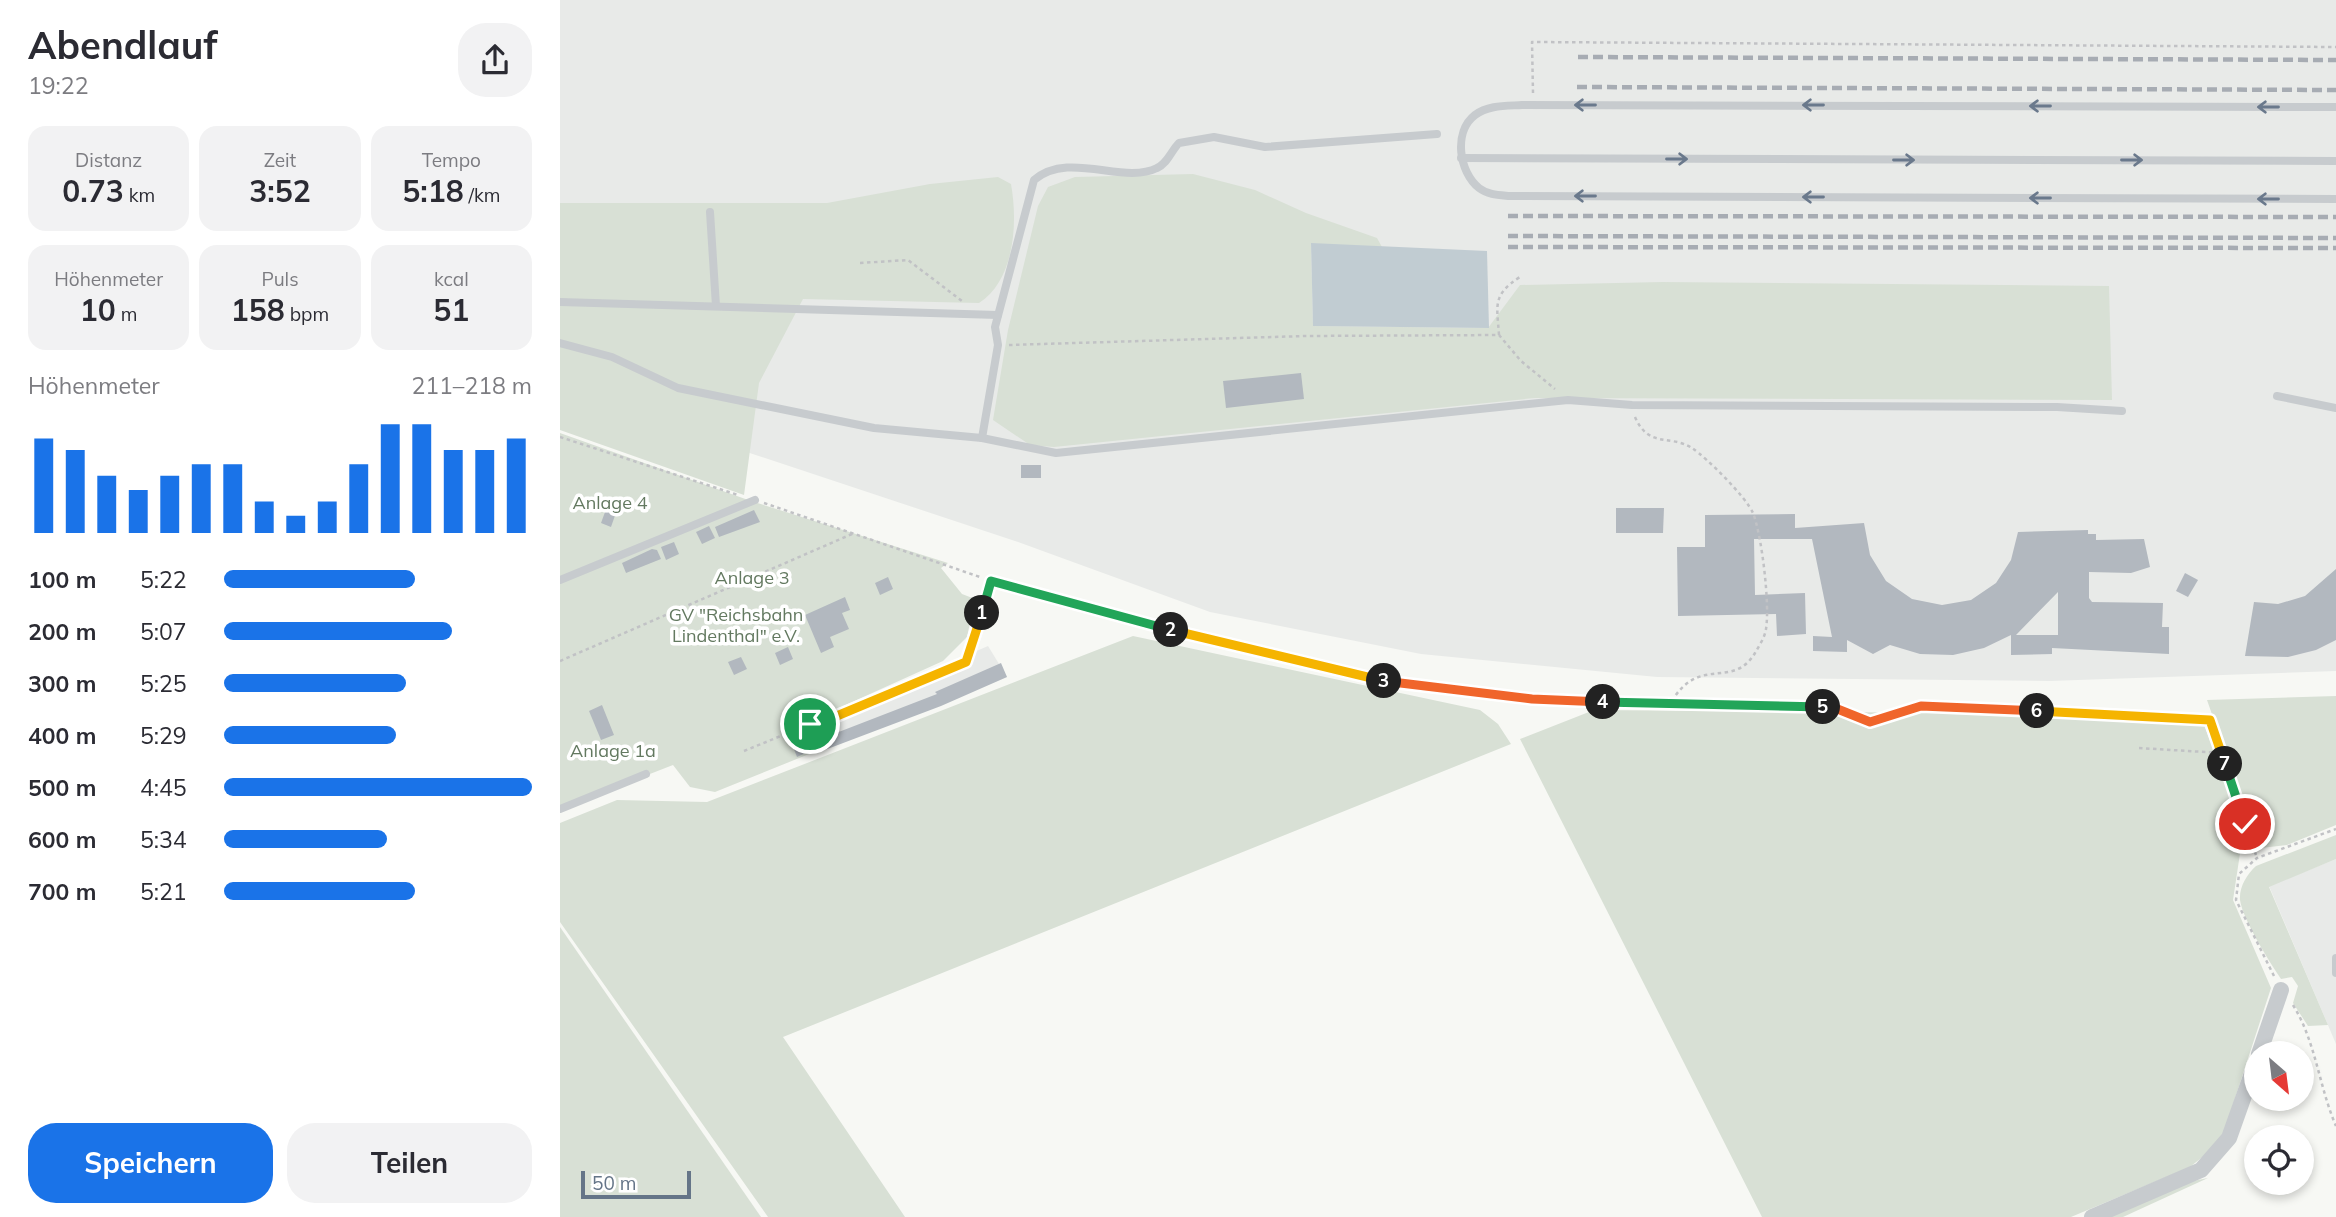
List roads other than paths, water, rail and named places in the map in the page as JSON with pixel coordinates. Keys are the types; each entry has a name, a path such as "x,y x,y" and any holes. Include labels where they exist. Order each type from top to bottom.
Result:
{"street":[{"path":"2263,1041 2281,990"},
{"path":"2092,1217 2201,1170 2229,1138 2244,1096"}],"lane":[{"path":"2336,107 1533,104 1491,107 1476,114 1466,124 1461,158 1469,177 1480,189 1492,195 1510,196 2336,199"},
{"path":"982,438 998,345 995,327 1034,180 1041,174 1069,167 1152,170 1166,162 1179,143 1214,137 1265,147 1437,134"},
{"path":"1461,158 2336,161"},
{"path":"710,212 716,306"},
{"path":"560,302 998,315"},
{"path":"560,343 612,356 690,391 874,428 982,438 1040,452 1085,452 1568,400 1632,405 2057,407 2122,411"},
{"path":"2277,397 2336,408"},
{"path":"560,580 755,500"},
{"path":"820,723 966,662 991,581"},
{"path":"560,809 646,774"},
{"path":"2336,958 2336,973"}],"railway":[{"path":"1578,57 2336,60"},
{"path":"1577,87 2336,90"},
{"path":"1508,216 2336,217"},
{"path":"1508,236 2336,238"},
{"path":"1508,247 2336,248"}],"park label":[{"name":"Anlage 4","path":"610,503"},
{"name":"Anlage 3","path":"752,578"},
{"name":"GV \"Reichsbahn Lindenthal\" e.V.","path":"736,625"},
{"name":"Anlage 1a","path":"613,751"}]}
